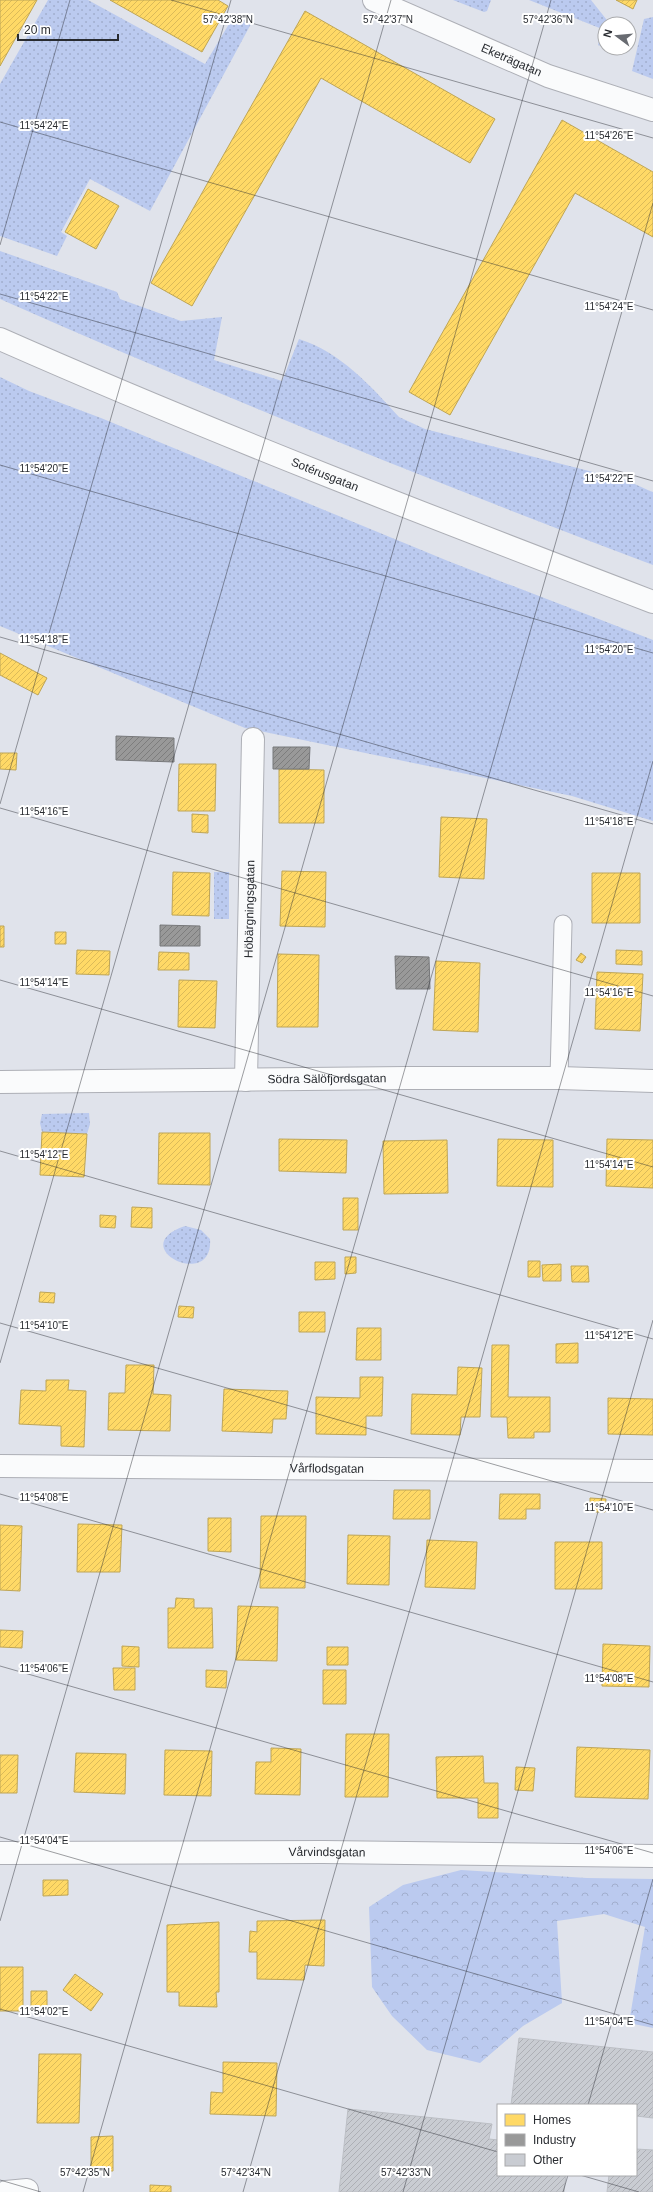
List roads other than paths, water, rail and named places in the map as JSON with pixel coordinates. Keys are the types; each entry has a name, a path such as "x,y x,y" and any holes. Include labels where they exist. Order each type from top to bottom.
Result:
{"street":[{"name":"Eketrägatan","path":"374,0 548,76 653,110"},
{"name":"Sotérusgatan","path":"0,339 109,387 382,498 653,602"},
{"name":"Höbärgningsgatan","path":"246,1080 252,739"},
{"name":"Södra Sälöfjordsgatan","path":"0,1082 559,1078 653,1081"},
{"name":"Vårflodsgatan","path":"0,1466 653,1471"},
{"name":"Vårvindsgatan","path":"0,1853 300,1852 653,1856"}],"lane":[{"path":"559,1078 563,924"}]}
